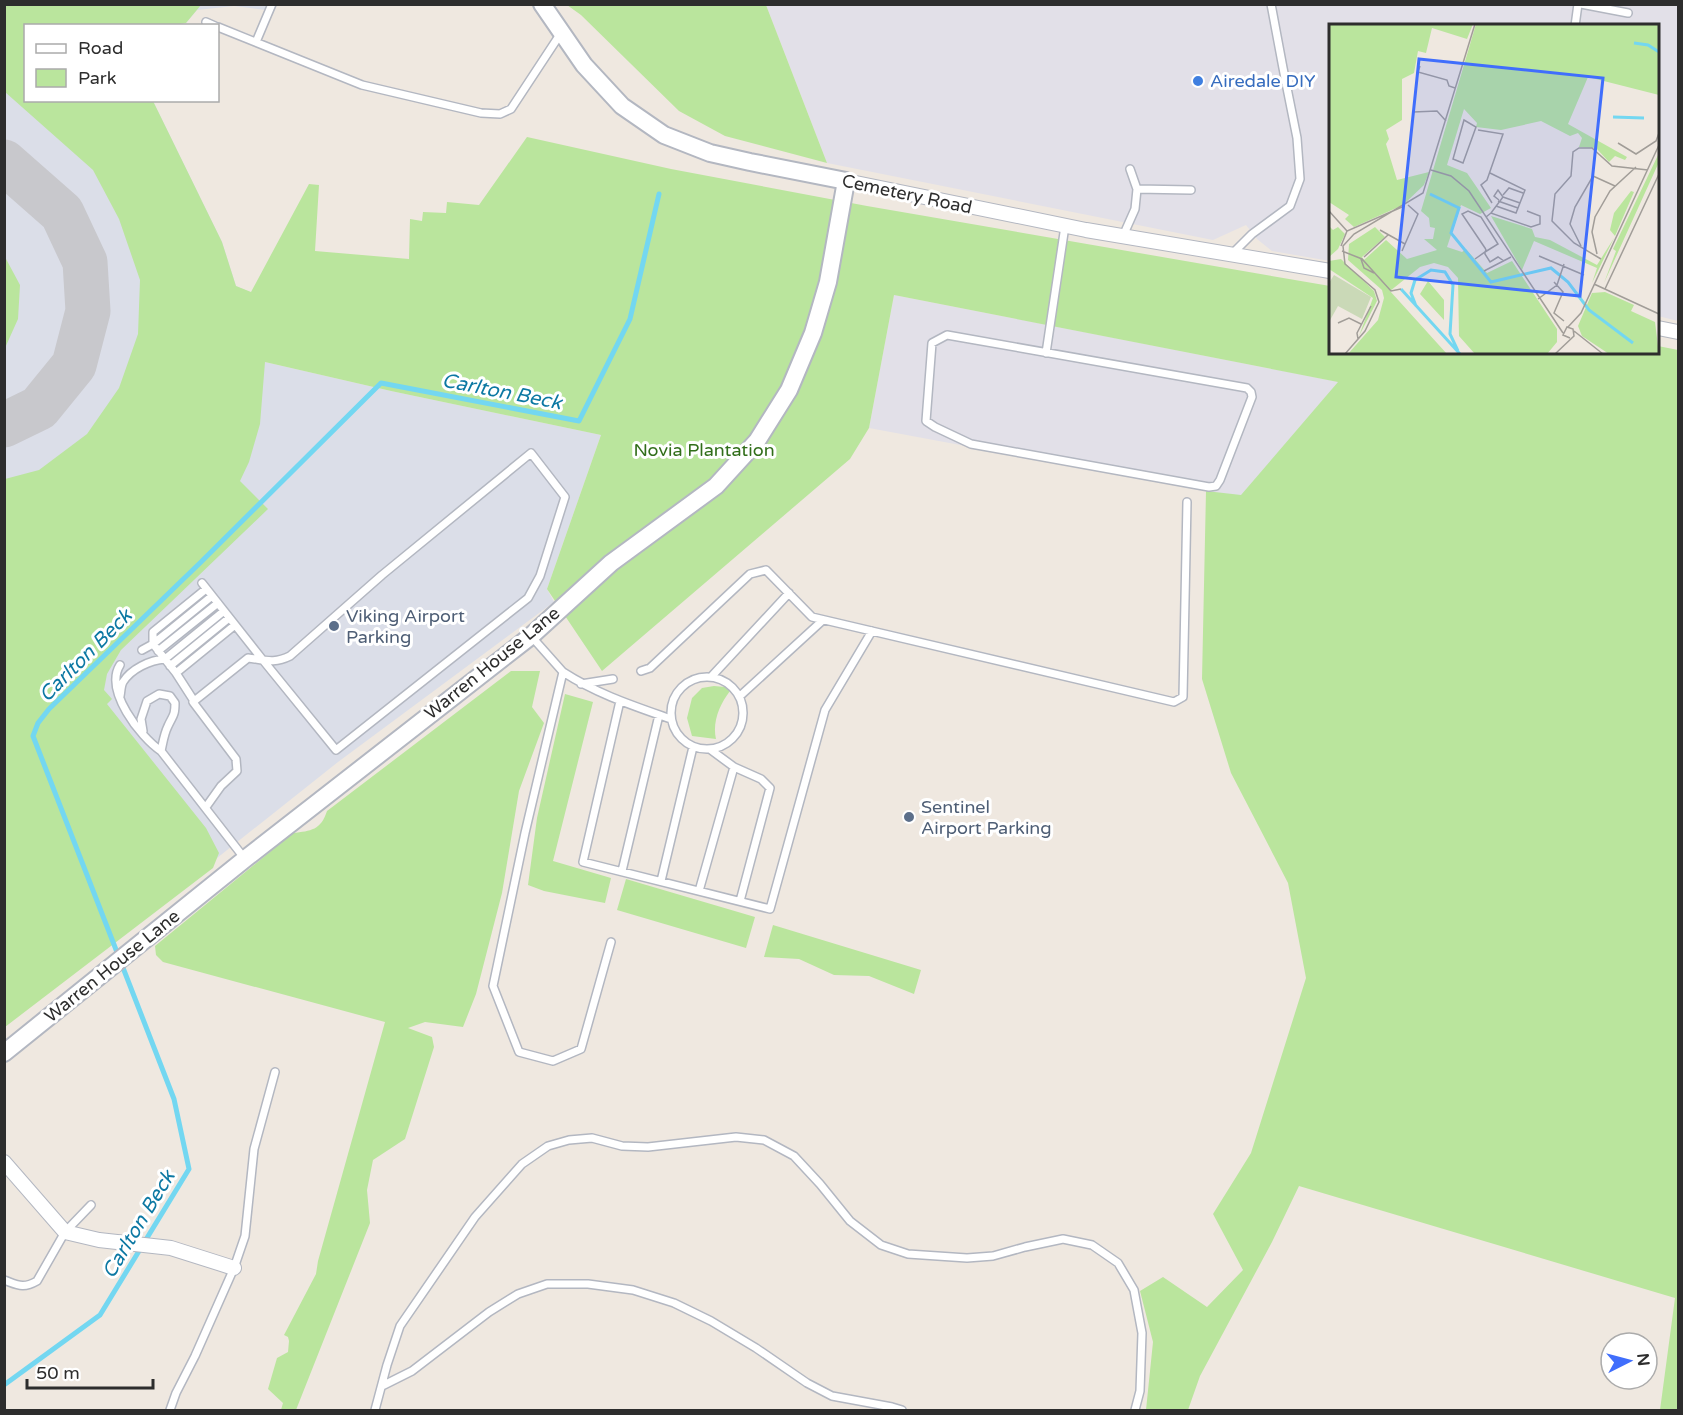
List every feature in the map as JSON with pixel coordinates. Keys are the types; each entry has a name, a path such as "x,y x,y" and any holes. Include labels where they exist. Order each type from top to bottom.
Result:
{"street":[{"name":"Cemetery Road","path":"542,4 584,65 622,106 664,135 710,153 1065,226 1329,271"},
{"name":"Warren House Lane","path":"4,1053 245,859 531,636 611,563 716,486 757,441 789,390 813,333 828,282 846,181"},
{"path":"1659,328 1678,332"},
{"path":"4,1162 65,1232 99,1240 171,1248 234,1268"}],"lane":[{"path":"256,42 272,4"},
{"path":"1232,254 1252,234 1290,206 1300,179 1298,138 1282,68 1271,4"},
{"path":"1575,24 1580,4 1628,13"},
{"path":"206,22 211,24"},
{"path":"219,27 362,85 481,113 500,114 510,109 561,33"},
{"path":"1123,237 1136,209 1137,189 1130,170"},
{"path":"1137,189 1191,190"},
{"path":"1046,353 1065,226"},
{"path":"947,335 1046,353 1247,388 1252,397 1216,486 1209,488 971,444 926,421 933,343 938,339 947,335"},
{"path":"194,701 248,658 262,659 278,662 290,657 382,575 531,453 565,497 540,576 528,598 336,750 262,659 204,586 153,632 153,644 176,673 193,702 236,759 237,771 221,786 206,807"},
{"path":"641,671 650,668 750,574 766,570 812,617 1174,702 1183,697 1187,502"},
{"path":"711,677 789,593"},
{"path":"142,650 153,644 212,596"},
{"path":"158,651 218,603"},
{"path":"120,698 122,683 130,675 146,663 155,659 165,659 224,611"},
{"path":"170,666 229,618"},
{"path":"740,696 824,620"},
{"path":"176,673 235,625"},
{"path":"620,701 583,862 770,909 825,710 872,631"},
{"path":"531,636 563,672 581,684 671,719"},
{"path":"120,665 115,672 115,686 123,709 153,746 161,751 245,859"},
{"path":"563,672 561,689 525,833 493,986 519,1052 553,1061 581,1049 611,942"},
{"path":"711,677 722,680 740,696 743,720 739,731 722,747 711,750 698,749 687,744 672,726 672,701 687,682 711,677"},
{"path":"581,684 613,679"},
{"path":"144,734 141,719 147,701 159,694 170,696 175,703 174,716 163,737 161,751"},
{"path":"621,871 659,715"},
{"path":"661,881 693,747"},
{"path":"711,750 734,767 761,779 770,788 740,901"},
{"path":"699,891 734,767"},
{"path":"170,1410 234,1268 245,1236 254,1149 275,1072"},
{"path":"375,1410 400,1326 475,1217 522,1164 549,1146 569,1140 592,1138 622,1146 648,1147 736,1137 764,1140 794,1156 850,1221 882,1245 909,1254 967,1258 993,1256 1025,1246 1063,1239 1092,1245 1118,1263 1134,1290 1142,1333 1140,1390 1135,1410"},
{"path":"4,1280 21,1287 29,1286 37,1281 65,1232 91,1205"},
{"path":"382,1386 412,1371 489,1311 518,1293 548,1284 588,1284 633,1290 674,1303 711,1321 807,1383 832,1396 902,1410"}],"shaded area":[{"path":"5,5 277,5 273,14 265,10 234,6 197,10 186,23 180,24 24,24 24,102 153,102 222,242 236,286 252,293 265,362 601,435 547,589 554,602 338,762 207,866 143,906 5,1027"},
{"path":"766,5 1678,5 1678,321 1659,316 1659,24 1329,24 1329,261 1272,251 1257,239 1246,225 1213,240 827,163"},
{"path":"894,295 1339,382 1241,496 869,428"}],"green space":[{"name":"Novia Plantation","path":"5,5 201,5 186,23 180,24 24,24 24,102 153,102 222,242 236,286 251,292 309,184 319,185 315,251 409,259 410,219 422,221 423,212 446,213 447,202 479,205 527,137 671,169 867,206 1329,286 1329,354 1659,354 1659,346 1678,350 1678,1410 1660,1410 1675,1298 1299,1186 1272,1242 1200,1376 1188,1410 1146,1410 1153,1342 1140,1291 1163,1277 1207,1307 1243,1270 1213,1214 1251,1153 1306,978 1288,883 1231,773 1202,679 1206,491 1241,495 1338,382 894,295 869,428 850,459 602,671 547,589 601,435 265,362 260,424 249,462 240,481 268,509 121,650 107,674 104,690 112,699 107,704 206,828 219,853 213,868 5,1027 5,479 39,470 87,434 119,388 138,334 140,280 119,219 93,170 5,92 6,71 4,69"},
{"path":"567,5 766,5 827,163 725,136 679,111 581,15"},
{"path":"5,257 20,285 18,319 5,348"},
{"path":"511,671 540,671 532,707 544,723 519,791 502,893 476,994 463,1027 425,1022 408,1028 432,1037 434,1047 405,1139 373,1160 367,1190 370,1223 296,1410 281,1410 283,1403 268,1389 277,1358 288,1352 289,1341 284,1335 316,1274 385,1022 163,962 156,955 155,946 293,833 318,826 327,811"},
{"path":"725,687 730,691 718,714 715,726 716,739 692,736 687,718 692,698 702,688"},
{"path":"565,694 593,702 553,861 611,878 605,903 544,891 528,885 537,818"},
{"path":"626,879 755,917 746,948 617,910"},
{"path":"773,925 921,970 914,994 869,976 834,975 799,959 764,957"}],"waterway":[{"name":"Carlton Beck","path":"4,1385 100,1315 189,1169 174,1099 33,736 38,723 49,709 381,383 579,421 630,319 659,194"}],"taxiway":[{"path":"4,162 62,213 85,262 88,311 74,365 39,408 4,425"}],"place":[{"name":"Airedale DIY","path":"1198,81"},
{"name":"Viking Airport Parking","path":"334,626"},
{"name":"Sentinel Airport Parking","path":"909,817"}]}
